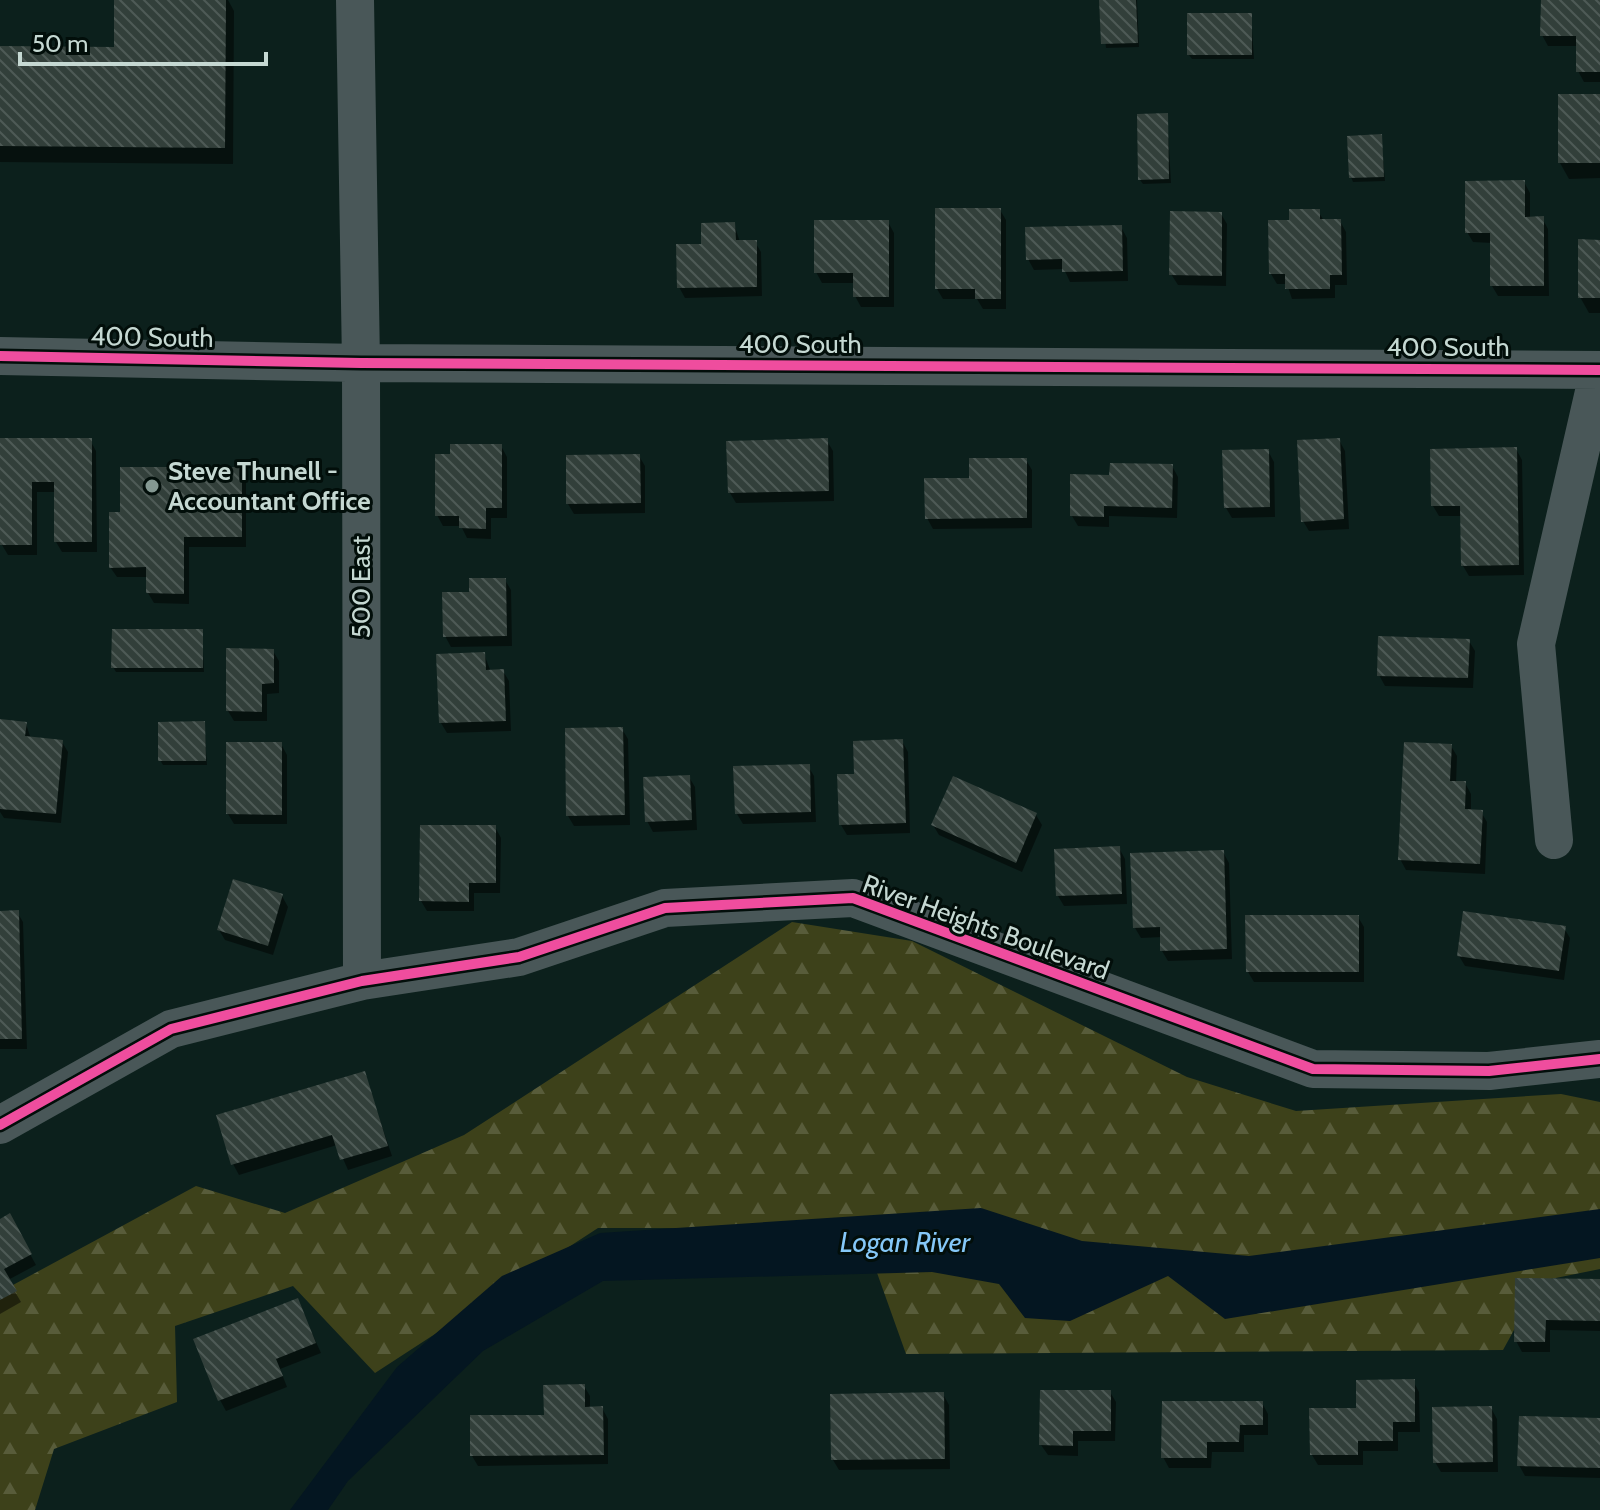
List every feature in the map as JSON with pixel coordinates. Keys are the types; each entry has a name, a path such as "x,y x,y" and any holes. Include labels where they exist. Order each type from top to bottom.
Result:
{"street":[{"name":"500 East","path":"355,0 361,363 362,981"},
{"name":"400 South","path":"0,356 361,363 1600,370"},
{"path":"1554,840 1536,644 1600,370"},
{"name":"River Heights Boulevard","path":"0,1125 171,1029 362,981 519,957 665,908 853,898 1313,1069 1489,1071 1600,1059"}],"green space":[{"path":"792,922 912,941 1187,1077 1296,1111 1561,1094 1600,1102 1600,1269 1541,1281 1503,1350 906,1354 861,1228 598,1228 375,1373 293,1286 175,1326 177,1402 54,1449 35,1510 0,1510 0,1292 196,1186 285,1213 464,1135"}],"water":[{"name":"Logan River","path":"981,1208 1082,1241 1249,1256 1600,1209 1600,1258 1225,1319 1168,1276 1070,1321 1025,1318 999,1284 932,1272 603,1281 483,1351 348,1481 328,1510 290,1510 397,1367 502,1276 600,1233"}],"building":[{"path":"114,0 226,0 225,148 0,146 0,46 114,47"},
{"path":"1099,0 1136,0 1138,43 1101,44"},
{"path":"1541,0 1600,0 1600,72 1576,72 1576,36 1540,36"},
{"path":"1187,13 1252,13 1252,55 1187,55"},
{"path":"1558,94 1600,94 1600,163 1558,163"},
{"path":"1168,113 1169,179 1138,180 1137,114"},
{"path":"1382,134 1384,177 1349,178 1347,136"},
{"path":"1525,180 1525,217 1544,216 1544,286 1490,286 1490,233 1465,233 1465,181"},
{"path":"935,208 1001,208 1001,299 975,299 975,289 935,289"},
{"path":"1289,209 1320,209 1320,219 1341,219 1342,275 1330,275 1330,289 1285,289 1285,274 1269,274 1268,220 1289,220"},
{"path":"1170,211 1222,212 1222,276 1169,275"},
{"path":"814,220 889,220 889,297 853,297 853,273 814,273"},
{"path":"735,222 736,240 757,240 757,287 677,288 676,244 701,244 701,223"},
{"path":"1122,225 1123,271 1062,272 1062,259 1026,260 1025,227"},
{"path":"1578,239 1600,240 1600,298 1578,298"},
{"path":"0,438 92,438 92,542 54,542 54,482 32,482 32,545 0,545"},
{"path":"828,438 829,491 728,493 726,441"},
{"path":"1340,438 1344,519 1301,522 1297,440"},
{"path":"450,444 502,444 502,508 486,508 486,529 459,528 459,516 435,516 435,454 450,454"},
{"path":"1517,447 1519,565 1461,566 1460,506 1431,506 1430,449"},
{"path":"1269,449 1270,507 1224,508 1222,450"},
{"path":"640,454 641,503 566,504 566,455"},
{"path":"969,458 1027,458 1027,518 925,519 924,478 969,478"},
{"path":"1110,463 1173,464 1172,508 1104,506 1104,517 1070,516 1070,474 1109,475"},
{"path":"120,467 242,467 242,537 184,537 184,594 146,593 146,567 109,568 109,512 120,512"},
{"path":"469,578 506,578 507,636 443,637 442,592 469,592"},
{"path":"112,629 203,629 203,668 111,668"},
{"path":"1378,636 1470,639 1468,678 1377,676"},
{"path":"226,648 274,649 274,683 262,684 262,712 226,711"},
{"path":"485,652 486,670 504,669 506,721 439,723 436,654"},
{"path":"0,719 27,722 25,736 63,740 56,814 0,809"},
{"path":"205,721 206,761 158,761 158,722"},
{"path":"623,727 625,815 566,816 565,728"},
{"path":"903,739 906,823 839,825 837,774 854,774 853,741"},
{"path":"226,742 282,742 282,815 226,814"},
{"path":"1404,742 1452,744 1450,781 1466,781 1465,809 1483,810 1480,864 1398,860"},
{"path":"810,764 811,812 735,814 733,766"},
{"path":"690,775 692,820 645,822 643,777"},
{"path":"953,776 1037,813 1016,863 931,825"},
{"path":"420,825 496,825 496,883 469,883 469,902 419,901"},
{"path":"1120,846 1122,894 1056,896 1054,849"},
{"path":"1224,850 1227,949 1160,951 1160,927 1133,928 1130,853"},
{"path":"233,879 283,894 268,946 217,930"},
{"path":"19,910 22,1039 0,1039 0,911"},
{"path":"1463,911 1566,926 1559,971 1457,956"},
{"path":"1245,915 1359,915 1359,972 1246,972"},
{"path":"365,1071 388,1146 340,1160 332,1135 231,1165 216,1115"},
{"path":"10,1213 32,1254 4,1269 17,1291 0,1300 0,1219"},
{"path":"1515,1278 1600,1279 1600,1321 1546,1320 1545,1342 1514,1342"},
{"path":"298,1298 316,1343 276,1359 283,1376 218,1401 193,1339"},
{"path":"1415,1379 1415,1422 1393,1422 1393,1441 1358,1441 1358,1455 1310,1455 1309,1408 1356,1408 1356,1380"},
{"path":"585,1384 585,1407 603,1406 604,1455 470,1456 470,1415 544,1415 543,1385"},
{"path":"1040,1390 1111,1390 1111,1431 1073,1431 1073,1446 1039,1445"},
{"path":"944,1392 945,1459 831,1460 830,1394"},
{"path":"1162,1401 1263,1401 1263,1425 1240,1425 1239,1442 1207,1442 1207,1458 1161,1458"},
{"path":"1492,1406 1493,1462 1433,1463 1432,1407"},
{"path":"1519,1416 1600,1418 1600,1468 1517,1466"}],"cycle path":[{"path":"0,356 361,363 1600,370"},
{"path":"0,1125 171,1029 362,981 519,957 665,908 853,898 1313,1069 1489,1071 1600,1059"}],"place":[{"name":"Steve Thunell - Accountant Office","path":"152,486"}]}
